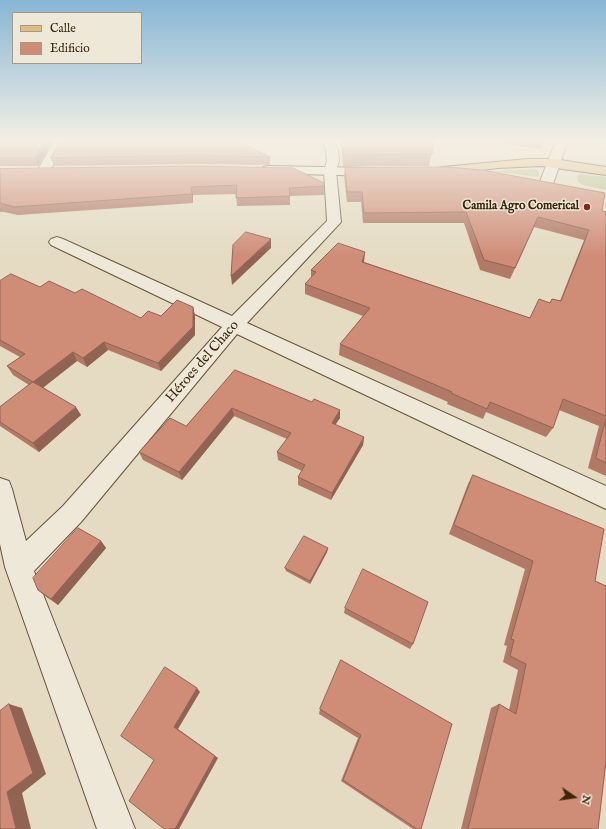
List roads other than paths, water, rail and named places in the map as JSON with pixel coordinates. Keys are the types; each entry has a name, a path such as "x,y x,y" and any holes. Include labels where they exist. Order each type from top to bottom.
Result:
{"main road":[{"path":"530,181 561,187"}],"street":[{"name":"Héroes del Chaco","path":"19,567 77,509 235,324 334,222 331,179"},
{"path":"546,184 548,179"},
{"path":"57,242 606,498"},
{"path":"0,489 19,567 116,829"}],"place":[{"name":"Camila Agro Comerical","path":"587,207"}]}
